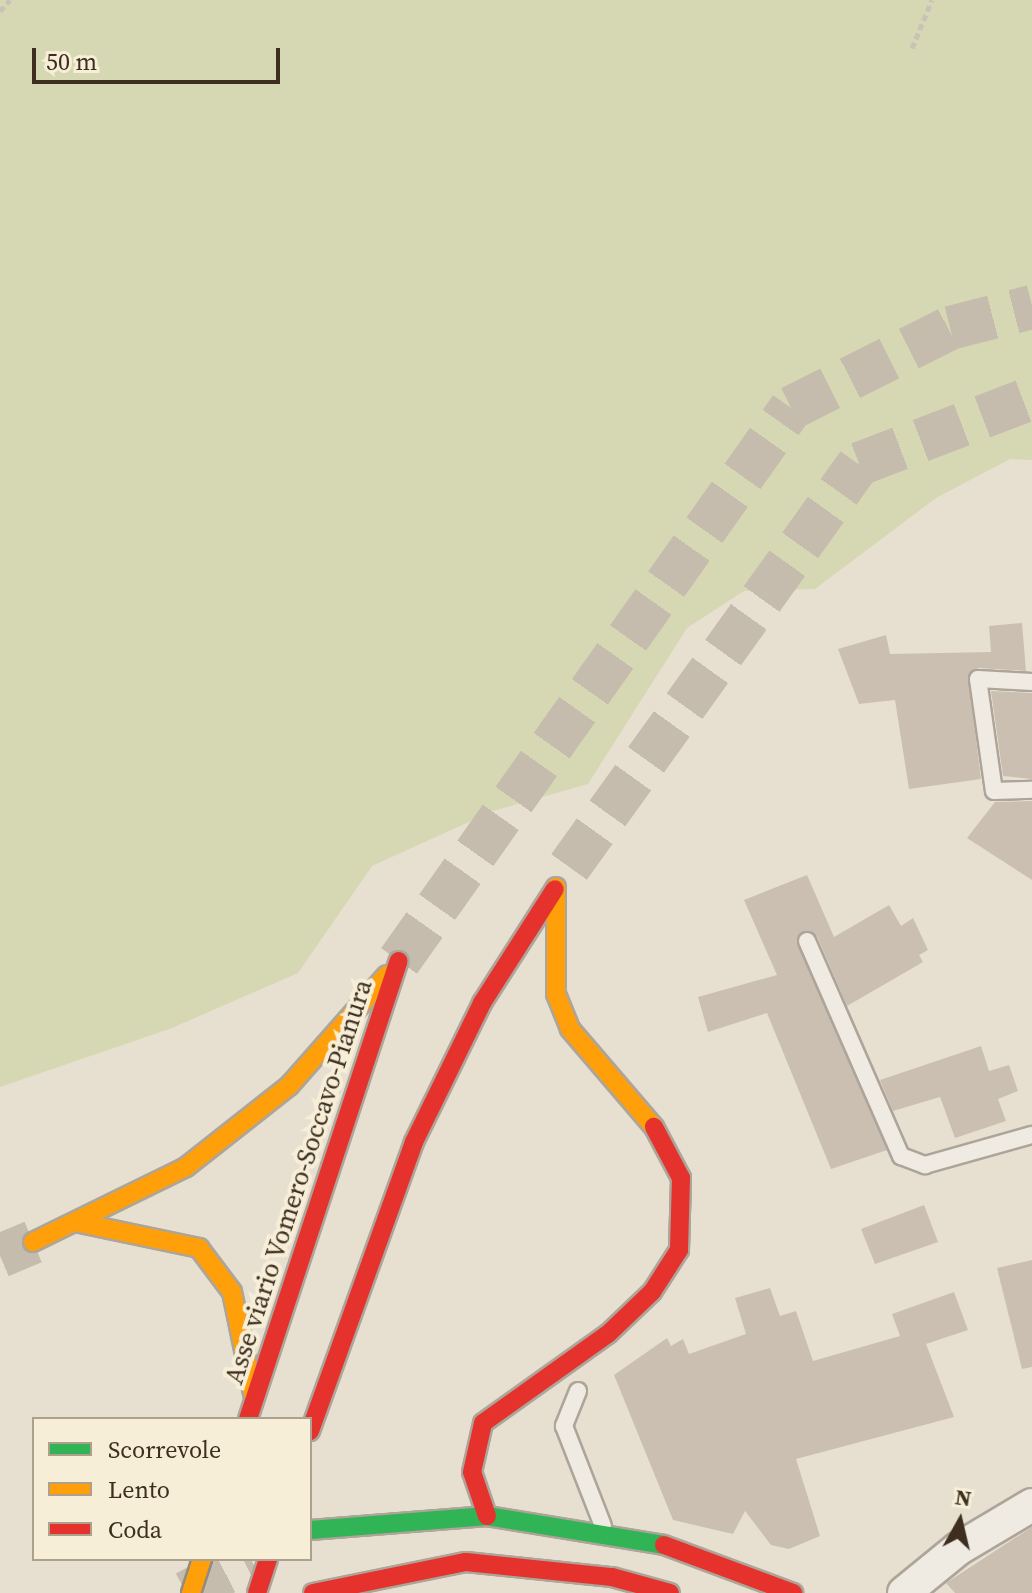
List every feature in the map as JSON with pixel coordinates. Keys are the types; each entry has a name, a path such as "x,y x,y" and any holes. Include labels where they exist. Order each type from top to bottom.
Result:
{"main road":[{"path":"312,1425 414,1142 482,1003 569,867"},
{"path":"487,1516 472,1472 483,1423 608,1334 652,1292 679,1250 681,1178 671,1157 617,1077 570,1029 556,994 556,887"},
{"name":"Asse viario Vomero-Soccavo-Pianura","path":"75,1222 186,1167 289,1086 399,961 249,1417"},
{"path":"33,1242 75,1222 199,1248 232,1292 254,1398"},
{"path":"312,1530 487,1516 604,1530 689,1550 793,1593"},
{"path":"191,1593 201,1561"},
{"path":"257,1593 267,1561"},
{"path":"313,1593 466,1562 612,1577 670,1593"}],"street":[{"path":"904,1593 958,1549 1032,1505"}],"lane":[{"path":"1032,682 978,679 994,791 1032,790"},
{"path":"807,941 901,1156 925,1165 1032,1135"},
{"path":"578,1391 564,1426 573,1466 604,1530"}],"path":[{"path":"0,11 10,0"},
{"path":"912,48 932,0"}],"green space":[{"path":"0,0 1032,0 1032,460 1010,459 936,498 815,589 744,591 687,628 588,784 493,811 372,866 298,973 172,1028 0,1087"}],"building":[{"path":"1022,623 1026,671 979,668 968,675 981,779 909,789 895,700 859,704 838,649 886,635 890,654 991,652 989,626"},
{"path":"991,691 1032,693 1032,779 1003,776"},
{"path":"1032,801 1032,880 967,838 995,802"},
{"path":"807,875 834,937 889,905 901,926 913,918 928,950 919,955 923,962 847,1006 817,936 798,935 887,1150 831,1169 767,1013 708,1032 698,997 777,975 744,900"},
{"path":"981,1046 989,1071 1009,1065 1018,1091 998,1099 1006,1121 955,1138 940,1097 893,1111 880,1080"},
{"path":"924,1205 938,1242 875,1264 861,1229"},
{"path":"1032,1260 1032,1367 1022,1369 997,1268"},
{"path":"770,1288 780,1316 796,1311 813,1361 900,1336 892,1314 954,1292 968,1330 926,1344 954,1417 796,1459 820,1536 789,1549 771,1545 745,1511 733,1534 673,1520 614,1375 667,1338 671,1346 683,1339 689,1354 746,1334 735,1298"},
{"path":"1032,1527 1032,1593 955,1593 946,1583"}],"tunnel":[{"path":"399,961 791,408 950,328 1032,307"},
{"path":"569,867 859,464 1032,398"},
{"path":"0,1256 33,1242"},
{"path":"186,1593 247,1561"}],"traffic: fast":[{"path":"312,1530 487,1516 664,1545"}],"traffic: slow":[{"path":"556,887 556,994 570,1029 654,1127"},
{"path":"33,1242 186,1167 289,1086 387,975"},
{"path":"75,1222 199,1248 232,1292 253,1393"},
{"path":"191,1593 201,1561"}],"traffic: jam":[{"path":"312,1425 414,1142 482,1003 555,889"},
{"path":"249,1417 399,961"},
{"path":"487,1516 472,1472 483,1423 608,1334 652,1292 679,1250 681,1178 654,1127"},
{"path":"664,1545 793,1593"},
{"path":"257,1593 267,1561"},
{"path":"313,1593 466,1562 612,1577 670,1593"}]}
